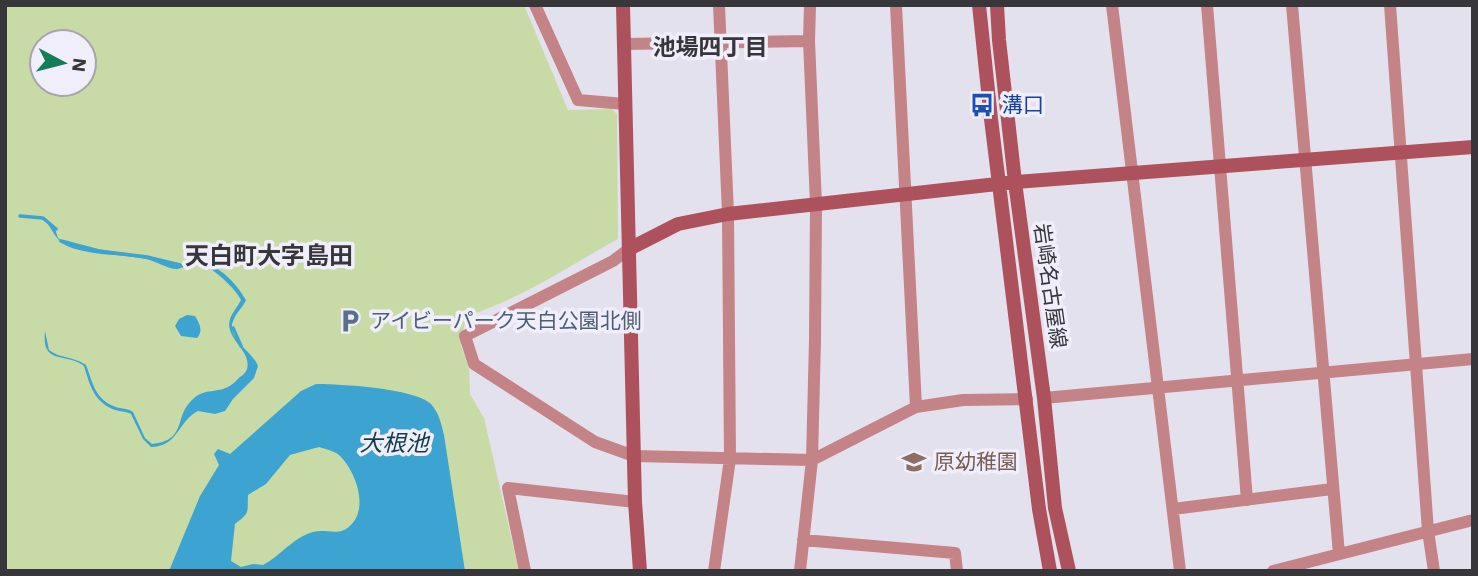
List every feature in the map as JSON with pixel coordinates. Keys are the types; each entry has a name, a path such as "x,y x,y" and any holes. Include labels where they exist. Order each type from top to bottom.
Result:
{"street":[{"path":"535,5 578,100 625,104"},
{"path":"623,5 635,502 640,571"},
{"path":"714,571 730,460 728,214 719,5"},
{"path":"800,571 812,460 816,204 810,5"},
{"path":"896,5 916,407"},
{"name":"岩崎名古屋線","path":"979,5 1039,509 1050,571"},
{"name":"岩崎名古屋線","path":"997,5 1015,182 1044,398 1055,508 1069,571"},
{"path":"1112,5 1180,571"},
{"path":"1207,5 1247,500"},
{"path":"1292,5 1339,554"},
{"path":"1390,5 1434,571"},
{"path":"624,44 809,41"},
{"path":"1027,399 962,400 916,407 812,460 634,456 595,442 474,363 465,336 678,224 728,214 1015,182 1473,147"},
{"path":"1044,398 1473,359"},
{"path":"525,571 508,488 635,502"},
{"path":"1172,509 1332,489"},
{"path":"1273,571 1294,568 1473,520"},
{"path":"803,540 955,553 957,571"}],"green space":[{"path":"5,5 524,5 568,110 612,109 617,114 618,239 525,292 466,316 461,346 469,367 470,394 484,418 519,571 5,571"}],"water":[{"path":"43,218 66,244 147,257 177,266 197,261 217,268 234,283 246,300 234,319 233,332 258,366 254,378 225,411 215,414 198,411 191,415 172,438 167,443 151,447 143,439 131,414 102,403 91,387 84,366 51,354 47,349 45,342 45,331 49,350 86,365 103,400 133,412 145,438 152,444 163,442 176,433 183,413 193,399 198,395 230,386 247,369 246,356 229,326 241,300 228,284 202,264 192,263 173,269 146,259 96,253 67,246 59,241"},
{"path":"187,315 195,316 199,324 200,332 197,338 181,336 175,326 179,319"},
{"name":"大根池","path":"316,384 358,386 409,394 431,404 438,415 444,435 465,571 169,571 200,496 219,465 214,454 218,449 230,454 301,391","holes":["319,447 339,455 351,471 360,503 354,522 342,531 317,531 306,535 263,565 241,567 231,561 235,524 247,511 248,495 266,484 290,455"]}],"waterway":[{"path":"20,216 43,218 56,229"},
{"path":"61,241 99,251 147,257 180,265"},
{"path":"233,328 241,346"}],"place":[{"name":"溝口","path":"982,105"},
{"name":"アイビーパーク天白公園北側","path":"350,321"},
{"name":"原幼稚園","path":"914,462"}],"district":[{"name":"池場四丁目","path":"710,47"},
{"name":"天白町大字島田","path":"269,256"}]}
